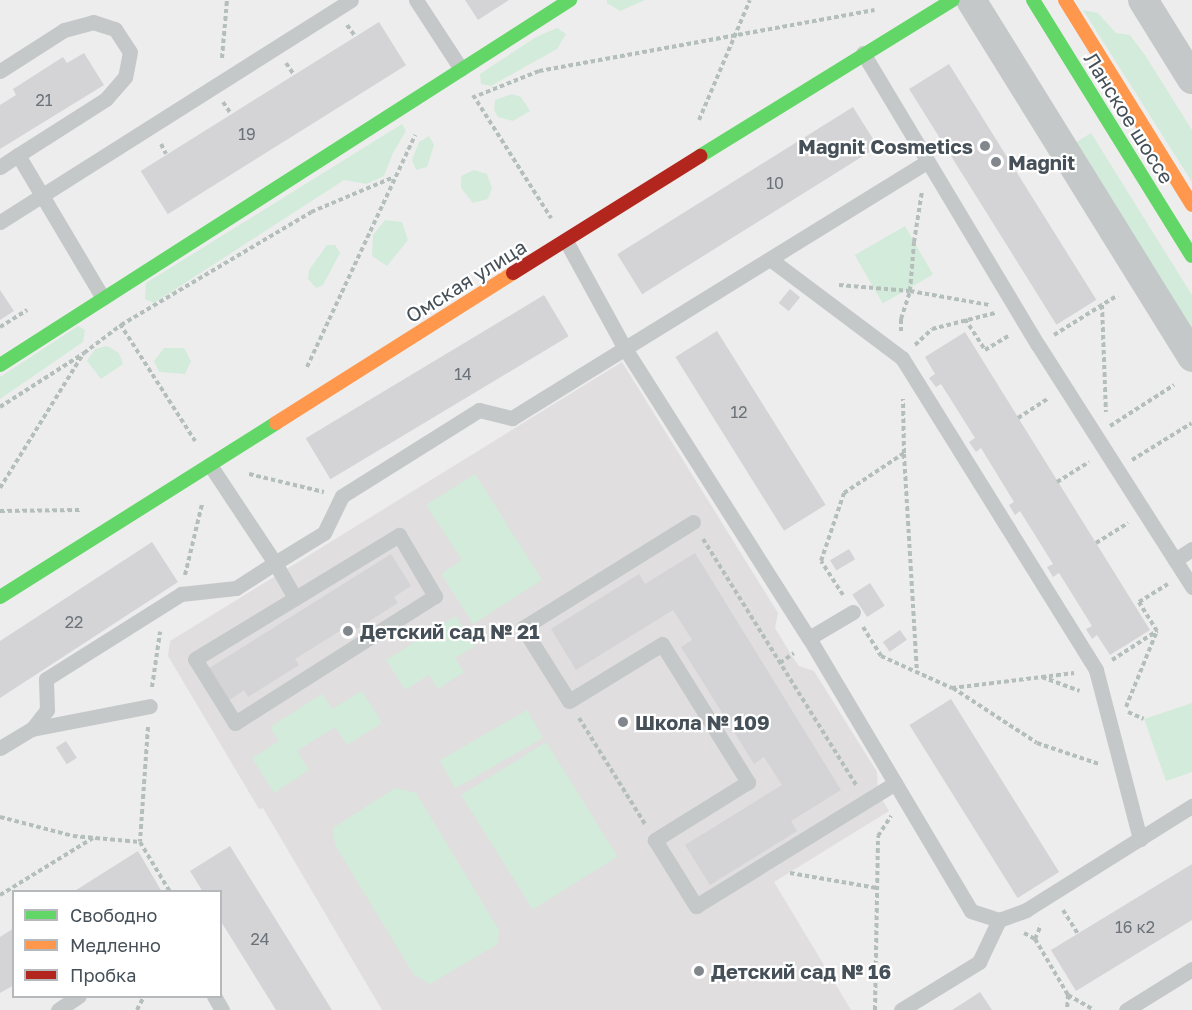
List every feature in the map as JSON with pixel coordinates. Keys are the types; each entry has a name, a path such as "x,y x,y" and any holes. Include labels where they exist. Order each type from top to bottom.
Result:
{"street":[{"path":"0,365 570,0"},
{"name":"Омская улица","path":"0,597 864,52 953,0"},
{"path":"971,0 1192,357"},
{"name":"Ланское шоссе","path":"1033,0 1192,256"},
{"name":"Ланское шоссе","path":"1065,0 1192,205"},
{"path":"1143,0 1192,79"}],"lane":[{"path":"0,222 351,0"},
{"path":"416,0 461,69"},
{"path":"0,71 64,30 93,22 115,29 130,52 125,77 106,99 0,167"},
{"path":"864,52 927,162 1038,345 1188,581"},
{"path":"18,155 103,298"},
{"path":"32,729 47,710 46,679 181,594 237,588 324,533 342,496 479,410 512,418 927,162"},
{"path":"566,241 624,347 809,638 971,911 999,920 1026,910 1192,806"},
{"path":"770,259 902,358 1096,670 1140,839"},
{"path":"210,465 275,563 295,598"},
{"path":"693,522 523,628 569,701 662,644 736,762 748,782 655,840 696,906 895,783"},
{"path":"399,536 435,596 235,723 195,659 295,598 399,536"},
{"path":"1174,560 1192,549"},
{"path":"809,638 853,612"},
{"path":"0,748 32,729 150,706"},
{"path":"902,1010 980,962 999,920"},
{"path":"1126,1010 1192,969"},
{"path":"58,1010 76,998"}],"path":[{"path":"220,83 227,0"},
{"path":"699,121 750,0"},
{"path":"464,103 539,71 884,9"},
{"path":"461,69 474,98 566,241"},
{"path":"288,416 316,346 418,128"},
{"path":"917,672 904,453 901,319 910,291 914,242 927,162"},
{"path":"0,407 84,353 121,325 311,212 393,178"},
{"path":"800,281 910,291 1016,309"},
{"path":"1038,345 1118,295"},
{"path":"103,298 210,465 342,496"},
{"path":"1102,305 1107,428 1174,385"},
{"path":"902,358 932,329 966,319 1016,309"},
{"path":"966,319 985,350 1026,325"},
{"path":"0,488 84,353"},
{"path":"1017,418 1065,388"},
{"path":"1116,470 1192,423"},
{"path":"1057,482 1105,452"},
{"path":"904,453 844,493 821,561 881,656 952,688 1037,743 1123,772"},
{"path":"181,594 210,465"},
{"path":"1096,543 1144,513"},
{"path":"693,522 866,801"},
{"path":"1157,631 1139,602 1188,581"},
{"path":"952,688 1096,670 1157,631"},
{"path":"1113,738 1157,631"},
{"path":"1042,677 1103,700"},
{"path":"569,701 655,840"},
{"path":"874,1010 878,836 903,796"},
{"path":"0,817 73,836 140,843 169,890"},
{"path":"0,895 94,838"},
{"path":"775,858 788,873 877,888"},
{"path":"1053,894 1078,934"},
{"path":"999,920 1035,939 1068,995 1094,1010"},
{"path":"1067,1010 1068,995"}],"shaded area":[{"name":"Школа № 109","path":"622,362 778,613 775,628 792,656 799,666 814,671 877,772 878,793 889,811 774,882 851,1010 382,1010 263,808 259,809 168,656 170,641"}],"green space":[{"path":"607,0 645,0 620,11 607,3"},
{"path":"1083,10 1098,13 1116,33 1130,35 1145,55 1192,130 1192,182"},
{"path":"557,28 566,34 557,49 491,86 481,84 480,74 536,37"},
{"path":"512,94 521,97 530,111 513,121 498,117 494,110 495,100"},
{"path":"402,124 406,131 393,153 384,176 366,184 344,180 154,303 145,299 146,283"},
{"path":"1091,133 1192,295 1192,331 1075,143"},
{"path":"429,136 434,145 427,167 416,170 412,160 419,142"},
{"path":"474,170 487,174 492,188 488,199 473,203 461,188 461,176"},
{"path":"385,220 402,222 408,240 387,266 372,256 373,235"},
{"path":"905,226 933,274 883,303 855,255"},
{"path":"327,245 335,245 340,253 323,285 316,288 308,279 309,270"},
{"path":"78,326 85,330 83,342 0,399 0,377"},
{"path":"107,346 119,353 123,364 101,379 87,361 95,349"},
{"path":"164,348 184,348 191,361 185,374 159,372 154,361"},
{"path":"475,474 542,580 473,624 441,574 462,560 426,505"},
{"path":"456,616 475,646 455,658 464,672 438,689 429,675 405,690 386,660"},
{"path":"362,691 382,723 347,745 335,727 297,751 309,770 274,793 252,758 279,741 270,727 322,694 332,709"},
{"path":"1192,703 1192,772 1166,781 1144,719"},
{"path":"527,710 543,738 456,788 440,761"},
{"path":"546,742 618,856 533,909 461,795"},
{"path":"395,788 416,793 499,930 498,944 430,984 414,975 335,845 333,828"}],"building":[{"path":"465,0 509,0 478,20"},
{"path":"379,22 406,65 168,214 141,171"},
{"path":"84,53 104,85 0,149 0,105 16,95 13,89 63,57 67,63"},
{"path":"949,64 1096,300 1056,325 909,89"},
{"path":"853,107 878,147 642,294 617,254"},
{"path":"790,289 800,297 789,311 779,303"},
{"path":"0,290 14,311 0,320"},
{"path":"544,295 569,336 330,479 306,438"},
{"path":"717,331 826,505 784,531 675,357"},
{"path":"965,332 1150,630 1110,655 1097,635 1092,639 1086,629 1092,626 1059,573 1053,577 1047,567 1053,564 1020,511 1015,515 1009,505 1014,502 981,448 976,452 969,442 975,438 941,384 936,387 929,378 935,374 925,357"},
{"path":"152,542 178,582 0,698 0,641"},
{"path":"849,549 855,559 836,571 830,560"},
{"path":"695,553 841,790 791,821 797,831 710,885 685,845 782,785 764,757 754,764 681,647 692,640 673,610 576,670 551,629 639,574 645,584"},
{"path":"391,554 411,586 394,597 398,603 347,635 343,629 295,659 299,665 248,697 244,690 228,701 208,669"},
{"path":"870,583 885,606 867,617 852,594"},
{"path":"900,630 907,640 890,652 883,642"},
{"path":"951,699 1059,872 1018,898 909,725"},
{"path":"66,741 77,758 67,764 56,748"},
{"path":"230,846 332,1010 276,1010 222,923 222,890 202,890 190,871"},
{"path":"138,851 161,890 76,890"},
{"path":"1192,864 1192,920 1076,991 1051,950"},
{"path":"12,929 12,986 0,993 0,937"},
{"path":"980,992 992,1010 952,1010 957,1007"}],"traffic: fast":[{"path":"0,365 570,0"},
{"path":"700,156 953,0"},
{"path":"1033,0 1192,256"},
{"path":"0,597 276,423"}],"traffic: slow":[{"path":"1065,0 1192,205"},
{"path":"276,423 513,273"}],"traffic: jam":[{"path":"513,273 700,156"}],"place":[{"name":"Magnit Cosmetics","path":"985,146"},
{"name":"Magnit","path":"996,162"},
{"name":"Детский сад № 21","path":"348,631"},
{"name":"Школа № 109","path":"623,722"},
{"name":"Детский сад № 16","path":"699,971"}]}
